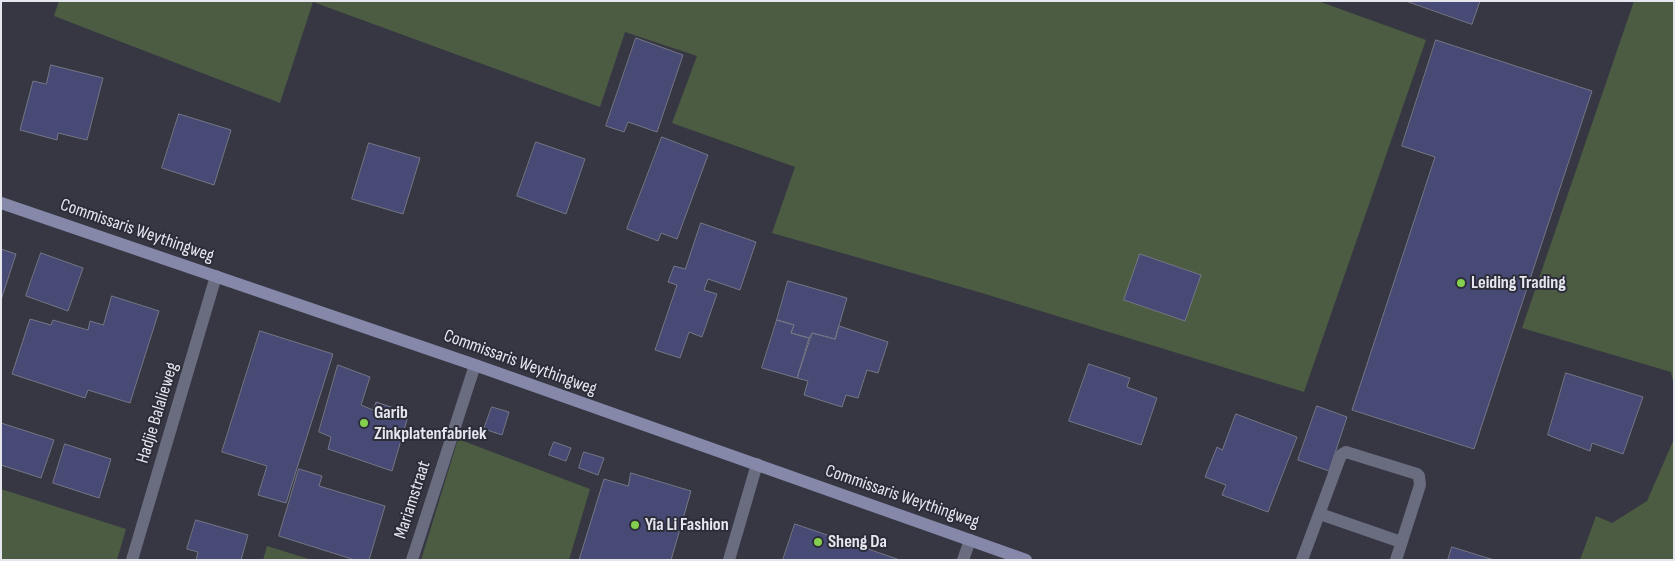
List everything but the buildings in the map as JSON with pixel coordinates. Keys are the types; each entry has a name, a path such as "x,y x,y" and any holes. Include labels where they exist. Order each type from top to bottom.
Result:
{"main road":[{"name":"Commissaris Weythingweg","path":"1,203 475,365 1026,560"}],"street":[{"name":"Hadjie Balalieweg","path":"132,560 216,276"},
{"name":"Mariamstraat","path":"412,560 475,365"},
{"path":"1302,560 1344,452 1420,476 1420,485 1396,560"},
{"path":"729,560 757,464"},
{"path":"1320,514 1401,542"},
{"path":"963,560 970,540"}],"green space":[{"path":"59,1 1318,1 1426,40 1304,392 982,293 772,233 795,167 672,123 697,56 625,32 600,107 313,2 280,103 54,16"},
{"path":"1634,1 1674,1 1674,386 1671,372 1522,328"},
{"path":"458,439 590,489 569,560 421,560"},
{"path":"1674,439 1674,560 1580,560 1596,516 1612,523 1647,501"},
{"path":"1,489 126,529 117,560 1,560"},
{"path":"267,546 312,560 263,560"}],"place":[{"name":"Leiding Trading","path":"1461,283"},
{"name":"Garib Zinkplatenfabriek","path":"364,423"},
{"name":"Yia Li Fashion","path":"635,525"},
{"name":"Sheng Da","path":"818,542"}]}
